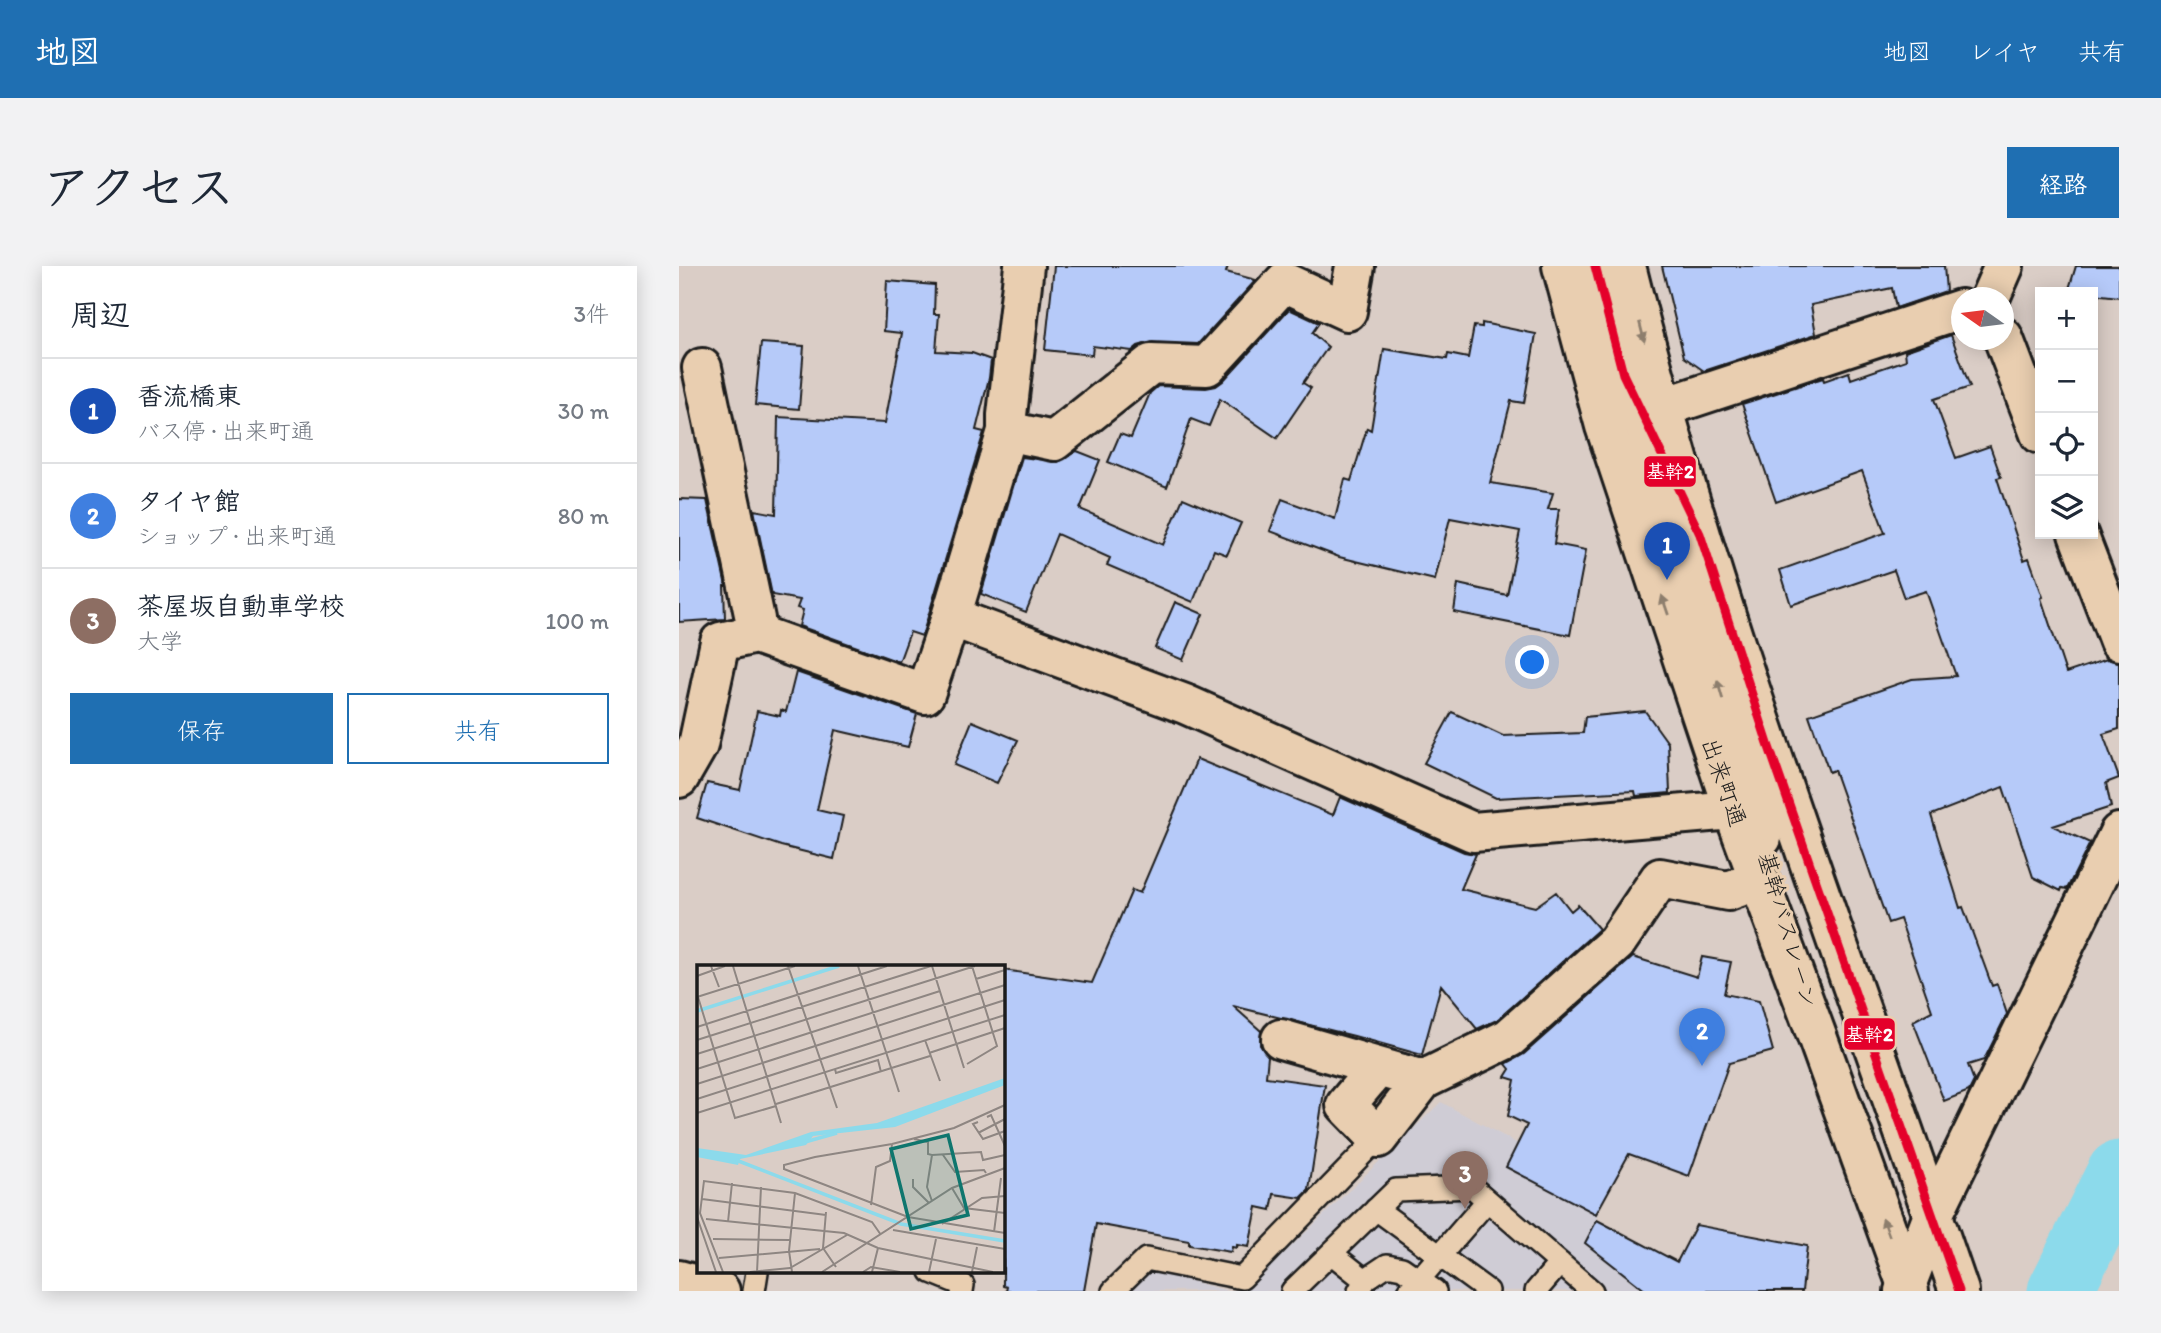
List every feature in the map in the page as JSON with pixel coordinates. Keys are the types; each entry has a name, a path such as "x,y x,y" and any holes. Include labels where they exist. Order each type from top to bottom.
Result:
{"street":[{"path":"679,778 698,745 720,642 756,634 925,694 1007,430 1024,266"},
{"path":"1007,430 1054,441 1151,364 1207,366 1284,282 1347,311 1355,266"},
{"name":"出来町通","path":"1562,266 1585,350 1633,417 1700,534 1768,744 1956,1284"},
{"name":"基幹バスレーン","path":"1595,266 1633,417 1686,570 1818,1039"},
{"name":"出来町通","path":"1626,266 1633,417 1733,810 1818,1039 1906,1289"},
{"path":"1982,266 1987,287"},
{"path":"1994,287 2004,266"},
{"path":"1633,417 1951,313"},
{"path":"2009,350 2035,420"},
{"path":"702,368 756,634"},
{"path":"2080,539 2119,641"},
{"path":"951,617 1185,704 1473,832 1733,810"},
{"path":"1906,1289 1933,1215 2119,833"},
{"path":"1378,1067 1346,1105 1378,1138 1423,1080 1509,1038 1616,943 1660,878 1728,891 1759,880"},
{"path":"1281,1039 1423,1080"},
{"path":"679,1280 720,1291"}],"lane":[{"path":"1114,1291 1146,1259 1242,1278 1378,1138"},
{"path":"1292,1291 1396,1189 1472,1187 1592,1291"},
{"path":"1331,1253 1362,1286 1387,1265 1402,1268 1421,1287 1440,1256 1487,1200"},
{"path":"1376,1209 1488,1291"},
{"path":"1536,1291 1560,1263"},
{"path":"754,1291 757,1273"},
{"path":"933,1273 963,1285 962,1291"}],"shaded area":[{"path":"1441,1102 1605,1191 1595,1226 1730,1291 1245,1291"},
{"path":"1141,1268 1229,1291 1121,1291"}],"building":[{"path":"1054,266 1228,266 1226,272 1256,280 1198,344 1152,342 1132,351 1093,346 1092,355 1045,350"},
{"path":"1662,266 1944,266 1946,291 1896,308 1892,288 1811,305 1816,334 1704,371 1684,357"},
{"path":"2076,266 2119,266 2119,297 2098,295 2098,287 2070,287"},
{"path":"887,281 935,285 934,314 939,314 936,351 972,353 991,360 976,430 984,432 930,610 922,636 910,632 899,662 799,626 803,610 797,608 800,600 772,595 754,510 776,514 778,417 885,423 902,333 884,331"},
{"path":"1289,309 1319,323 1312,333 1328,347 1303,383 1311,388 1277,438 1220,399 1209,426 1191,419 1167,487 1108,462 1120,434 1131,438 1150,393 1158,386 1216,386"},
{"path":"1482,323 1536,334 1524,403 1511,401 1490,483 1553,493 1548,509 1559,509 1554,544 1586,550 1570,635 1454,612 1458,584 1507,595 1520,531 1450,518 1435,580 1339,557 1270,531 1282,499 1335,519 1345,479 1351,481 1367,428 1371,430 1384,349 1447,359 1448,354 1468,358 1474,326 1482,327"},
{"path":"1951,335 1951,350 1956,350 1970,387 1934,399 1956,458 1990,446 2001,477 1997,478 2024,560 2029,558 2066,673 2107,659 2119,662 2119,729 2103,734 2119,778 2106,783 2111,807 2053,826 2090,843 2067,889 2062,888 2061,891 2033,877 2003,787 1931,815 1960,908 1963,907 1992,986 1997,984 2007,1014 1984,1060 1968,1065 1974,1081 1969,1091 1944,1101 1913,1021 1932,1011 1900,919 1888,923 1834,770 1829,772 1809,715 1912,679 1956,676 1926,591 1904,598 1894,570 1791,605 1780,570 1885,533 1862,471 1776,502 1742,404 1849,372 1851,379 1906,360 1905,351"},
{"path":"761,343 804,346 799,409 755,405"},
{"path":"1077,451 1100,460 1080,509 1163,545 1183,498 1241,523 1227,555 1214,550 1193,602 1107,565 1110,558 1057,534 1026,612 981,594 1022,457 1058,462"},
{"path":"679,499 707,500 726,586 725,619 679,622"},
{"path":"1175,602 1203,614 1183,660 1155,648"},
{"path":"796,672 917,714 908,747 835,730 817,810 843,816 834,859 781,846 697,818 707,783 740,790 757,711 780,716 781,710 786,712"},
{"path":"1645,711 1668,743 1670,793 1636,796 1635,791 1496,798 1424,763 1452,712 1503,736 1583,733 1585,717"},
{"path":"972,721 1018,740 997,783 954,765"},
{"path":"1197,759 1333,815 1340,797 1464,852 1476,854 1461,889 1535,907 1556,892 1571,911 1578,905 1599,929 1497,1020 1477,1029 1441,985 1422,1055 1233,1006 1261,1031 1260,1045 1268,1056 1266,1077 1325,1085 1309,1190 1301,1198 1274,1194 1271,1210 1257,1207 1249,1247 1237,1245 1237,1248 1232,1247 1231,1252 1189,1245 1189,1241 1096,1224 1084,1291 1006,1291 1007,1287 1003,1286 1005,970 1092,983 1132,890 1140,893"},
{"path":"1633,957 1697,977 1702,957 1731,962 1724,994 1759,1001 1773,1051 1729,1063 1689,1176 1629,1154 1596,1214 1506,1167 1527,1125 1508,1116 1515,1080 1505,1077 1510,1069 1506,1064 1524,1054"},
{"path":"1597,1220 1677,1262 1696,1225 1807,1246 1802,1291 1646,1291 1585,1243"}],"waterway":[{"path":"2060,1291 2119,1173"}],"transit line":[{"name":"基幹2","path":"1595,266 1623,374 1700,534 1768,744 1959,1291"}],"place":[{"name":"香流橋東","path":"1667,580"},
{"name":"タイヤ館","path":"1702,1066"},
{"name":"茶屋坂自動車学校","path":"1465,1209"}]}
